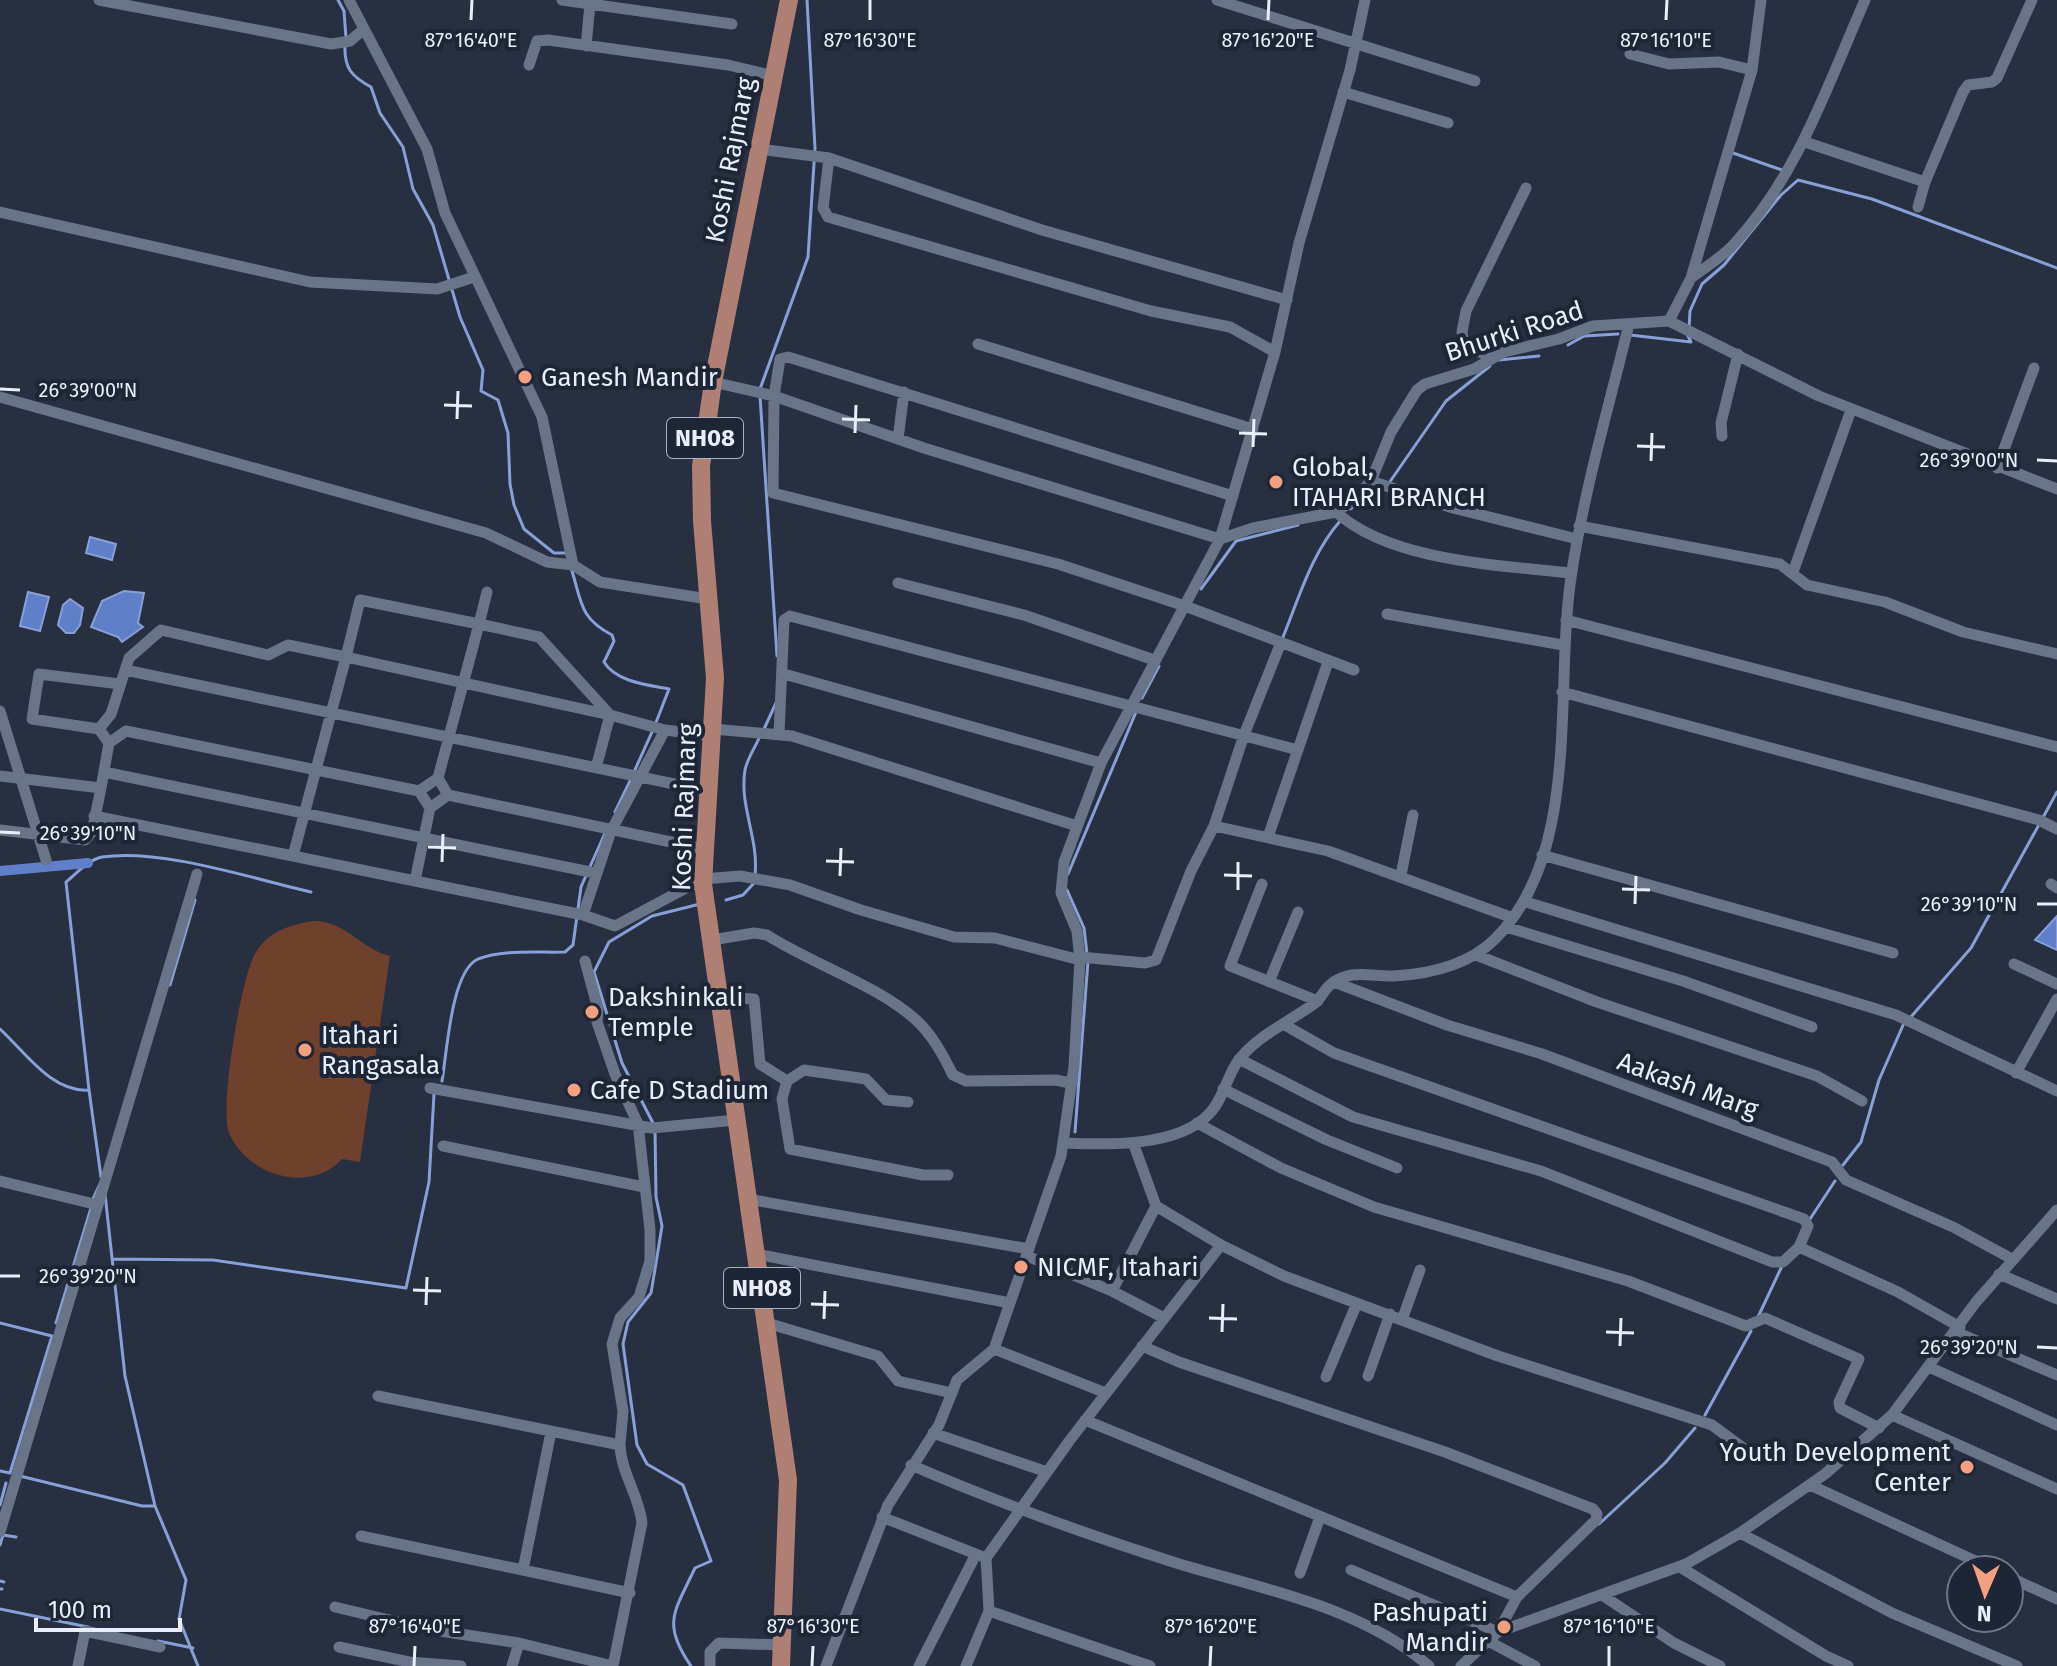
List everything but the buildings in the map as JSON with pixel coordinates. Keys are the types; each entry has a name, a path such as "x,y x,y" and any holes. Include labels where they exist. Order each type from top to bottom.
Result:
{"main road":[{"name":"Koshi Rajmarg","path":"781,1666 788,1480 703,881 715,678 701,466 713,382 789,0"}],"street":[{"path":"99,0 307,41 346,43 364,29"},
{"path":"349,0 427,149 445,213 542,417 569,564"},
{"path":"562,0 732,24"},
{"path":"1217,0 1475,81"},
{"path":"826,1666 882,1517 933,1433 957,1380 994,1349 1065,1143 1080,958 1077,931 1061,893 1060,878 1101,763 1220,539 1275,352 1299,243 1343,92 1365,0"},
{"path":"1761,0 1752,70 1691,278 1674,323 1851,410 2057,489"},
{"path":"1691,278 1734,245 1781,184 1805,142 1865,0"},
{"path":"1918,207 1925,182 1963,92 1968,85 1992,82 1997,78 2032,0"},
{"path":"586,46 590,4"},
{"path":"529,65 537,41 728,65 774,76"},
{"path":"1630,54 1669,64 1719,62 1752,70"},
{"path":"1343,92 1448,123"},
{"path":"1805,142 1925,182"},
{"path":"759,149 825,157 1042,230 1287,300"},
{"path":"825,157 823,208 828,217 1151,311 1230,327 1275,352"},
{"path":"1491,358 1464,343 1464,321 1526,188"},
{"path":"0,212 310,282 401,289 451,286 474,277"},
{"name":"Bhurki Road","path":"1336,512 1371,481 1391,432 1417,390 1434,380 1474,369 1491,358 1593,326 1674,323"},
{"path":"1065,1143 1134,1145 1197,1123 1210,1114 1239,1059 1318,1001 1334,982 1350,975 1392,976 1428,972 1476,955 1526,902 1542,855 1558,783 1563,645 1578,532 1629,324"},
{"path":"978,344 1253,429"},
{"path":"1722,436 1721,423 1738,354"},
{"path":"1233,496 783,356 770,395 773,493 1058,564 1185,606 1280,645 1354,670"},
{"path":"1997,468 2034,368"},
{"path":"713,382 770,395 898,439 1220,539 1253,528 1336,512 1391,542 1416,550 1571,573"},
{"path":"898,439 904,392"},
{"path":"0,397 486,533 547,562 569,564 600,582 708,599"},
{"path":"1793,572 1851,410"},
{"path":"1371,481 1453,508 1578,532 1780,564 1807,585 1885,602 1963,632 2057,654"},
{"path":"898,583 1024,615 1154,660"},
{"path":"419,791 438,778 487,592"},
{"path":"293,856 360,600 539,637 610,715"},
{"path":"1387,614 1563,645"},
{"path":"776,734 784,674 784,620 790,616 1298,750"},
{"path":"1566,620 2057,747"},
{"path":"99,729 111,714 129,658 161,630 268,655 288,645 657,728 776,734 1077,826"},
{"path":"94,816 564,910 615,926 703,881 740,876 768,880 954,937 995,938 1080,958 1145,963 1156,960 1191,871 1214,826 1244,735 1280,645"},
{"path":"1268,837 1328,662"},
{"path":"125,670 708,791"},
{"path":"109,743 99,729 32,719 39,674 120,684"},
{"path":"784,674 1101,763"},
{"path":"1562,692 2047,824"},
{"path":"0,711 46,860"},
{"path":"111,714 126,731 419,791 430,808"},
{"path":"596,768 610,715"},
{"path":"580,914 607,830 657,728"},
{"path":"0,830 85,840 92,832 109,743 126,731"},
{"path":"104,772 592,872"},
{"path":"0,776 101,788"},
{"path":"438,778 448,795 704,849"},
{"path":"415,881 430,808 448,795"},
{"path":"1401,875 1413,815"},
{"path":"1214,826 1328,851 1401,875 1509,923 1812,1027"},
{"path":"1542,855 1893,953"},
{"path":"0,1532 197,874"},
{"path":"1262,884 1229,961 1231,967 1318,1001"},
{"path":"1526,902 1906,1021 2057,1091"},
{"path":"1269,982 1298,912"},
{"path":"712,940 754,933 767,935 886,1000 915,1019 939,1046 953,1075 966,1081 1056,1080 1070,1083"},
{"path":"1476,955 1597,1002 1817,1076 1862,1101"},
{"path":"335,1607 427,1629 519,1643 613,1666 642,1523 640,1508 621,1462 623,1411 612,1344 620,1318 639,1297 650,1261 638,1124 615,1074 597,1022 598,1009 585,961"},
{"path":"2014,964 2057,984"},
{"name":"Aakash Marg","path":"1334,982 1447,1025 1542,1054 1832,1162 1846,1180 1953,1227 2012,1259"},
{"path":"720,997 752,997 760,1064 787,1081"},
{"path":"2016,1073 2057,999"},
{"path":"1239,1059 1353,1117 1541,1171 1772,1262 1784,1260 1799,1247 1806,1223 1334,1053 1283,1024"},
{"path":"908,1102 886,1100 866,1079 804,1070 787,1081 782,1099 790,1149 923,1175 948,1175"},
{"path":"430,1088 657,1128 736,1120"},
{"path":"1223,1089 1327,1140 1397,1168"},
{"path":"1197,1123 1281,1168 1374,1207 1628,1281 1746,1326 1765,1318 1815,1337 1859,1359 1839,1402 1840,1408 1879,1428"},
{"path":"1134,1145 1156,1206 1221,1245 1284,1276 1577,1385 1712,1425 1755,1457"},
{"path":"443,1146 644,1187"},
{"path":"0,1181 98,1205"},
{"path":"748,1199 1028,1252 1162,1317"},
{"path":"1112,1291 1156,1206"},
{"path":"1351,1570 1498,1632 1680,1567 1740,1533 1810,1485 1879,1428 1999,1274 2052,1225 2057,1210"},
{"path":"925,1664 981,1556 1021,1512 1162,1317 1221,1245"},
{"path":"1799,1247 1898,1292 1958,1329 2057,1375"},
{"path":"756,1254 1010,1303"},
{"path":"1402,1320 1420,1270"},
{"path":"1999,1274 2057,1299"},
{"path":"1326,1377 1357,1303"},
{"path":"1368,1376 1390,1314"},
{"path":"767,1323 878,1356 898,1381 952,1393"},
{"path":"1142,1346 1445,1452 1596,1511 1596,1520 1517,1597 1498,1632 1461,1666"},
{"path":"994,1349 1106,1393"},
{"path":"1929,1367 2057,1425"},
{"path":"378,1396 620,1445"},
{"path":"1892,1415 2057,1489"},
{"path":"1085,1420 1517,1597"},
{"path":"523,1570 551,1432"},
{"path":"933,1433 1047,1472"},
{"path":"911,1465 1021,1512 1335,1611 1403,1644 1429,1666"},
{"path":"1810,1485 1960,1554"},
{"path":"882,1517 981,1556"},
{"path":"1300,1573 1320,1517"},
{"path":"1740,1533 1892,1613 2017,1666"},
{"path":"361,1536 630,1593"},
{"path":"966,1666 989,1611 981,1556"},
{"path":"1680,1567 1826,1656 1848,1666"},
{"path":"2025,1584 2057,1599"},
{"path":"1602,1595 1674,1643 1720,1666"},
{"path":"989,1611 1150,1666"},
{"path":"78,1666 85,1631 160,1647"},
{"path":"1488,1641 1535,1666"},
{"path":"512,1666 519,1643"},
{"path":"710,1666 710,1652 719,1643 782,1645"},
{"path":"339,1647 409,1662 461,1666"}],"shaded area":[{"name":"Itahari Rangasala","path":"313,921 335,925 370,948 390,956 360,1162 342,1159 328,1170 296,1178 264,1169 238,1148 229,1133 227,1098 238,1013 256,952 267,939 281,930"}],"water":[{"path":"90,537 116,544 112,560 86,553"},
{"path":"124,591 144,593 138,623 143,627 122,642 118,637 91,627 102,601"},
{"path":"28,592 49,597 40,631 20,626"},
{"path":"70,599 83,608 80,625 74,633 66,633 58,625 63,605"},
{"path":"2057,916 2057,950 2035,940"}],"waterway":[{"path":"338,0 344,11 346,38"},
{"path":"760,389 808,257 815,148 807,0"},
{"path":"345,45 350,70 371,87 380,113 403,147 413,189 433,225 460,317 483,370 481,391 498,400 508,433 514,505 524,529 554,553 566,553"},
{"path":"1733,153 1782,170"},
{"path":"1689,328 1690,311 1702,284 1724,265 1781,195 1798,180 1872,199 2057,268"},
{"path":"1568,345 1584,336 1618,334"},
{"path":"1630,335 1691,342 1688,336"},
{"path":"1499,360 1539,356"},
{"path":"1389,483 1446,401 1490,366"},
{"path":"760,396 777,656"},
{"path":"1350,509 1383,489"},
{"path":"1283,637 1314,561 1341,520"},
{"path":"1201,589 1236,541 1298,525"},
{"path":"571,568 587,615 612,635 614,641 604,662 609,669 633,682 669,689 655,725"},
{"path":"1142,698 1159,666"},
{"path":"764,729 776,703"},
{"path":"1068,874 1136,712"},
{"path":"634,772 652,732"},
{"path":"755,875 744,783 746,766 760,736"},
{"path":"615,812 631,779"},
{"path":"1910,1018 1971,948 2057,792"},
{"path":"442,1081 456,995 469,967 478,959 488,956 565,952 573,945 581,887 605,833"},
{"path":"89,1090 66,882 97,859 125,855 207,866 311,892"},
{"path":"0,871 88,863"},
{"path":"726,900 743,895 755,882"},
{"path":"1067,890 1084,928 1087,954"},
{"path":"170,985 195,900"},
{"path":"653,1123 622,1063 594,972 609,942 652,916 700,904"},
{"path":"1075,1132 1088,961"},
{"path":"1843,1165 1861,1142 1879,1080 1904,1023"},
{"path":"0,1029 51,1078 63,1085 89,1090 101,1177"},
{"path":"112,1259 213,1260 406,1288 429,1182 434,1094"},
{"path":"655,1130 656,1197 662,1226 651,1293 628,1322 623,1344 637,1445 647,1464 683,1485 711,1561 695,1568 674,1617 676,1639 691,1666"},
{"path":"1808,1222 1835,1181"},
{"path":"93,1199 100,1184"},
{"path":"105,1194 125,1376 155,1506 186,1580 179,1619 198,1666"},
{"path":"56,1323 91,1208"},
{"path":"1758,1317 1782,1266"},
{"path":"0,1323 52,1336 10,1473 0,1471"},
{"path":"1705,1415 1751,1331"},
{"path":"1599,1524 1665,1463 1695,1428"},
{"path":"20,1476 142,1506 155,1506"},
{"path":"0,1505 6,1483"},
{"path":"0,1545 3,1535 16,1537"},
{"path":"0,1581 4,1582"},
{"path":"0,1609 88,1627"},
{"path":"158,1641 193,1648"}],"place":[{"name":"Ganesh Mandir","path":"525,377"},
{"name":"Global, ITAHARI BRANCH","path":"1276,482"},
{"name":"Dakshinkali Temple","path":"592,1012"},
{"name":"Itahari Rangasala","path":"305,1050"},
{"name":"Cafe D Stadium","path":"574,1090"},
{"name":"NICMF, Itahari","path":"1021,1267"},
{"name":"Youth Development Center","path":"1967,1467"},
{"name":"Pashupati Mandir","path":"1504,1627"}]}
